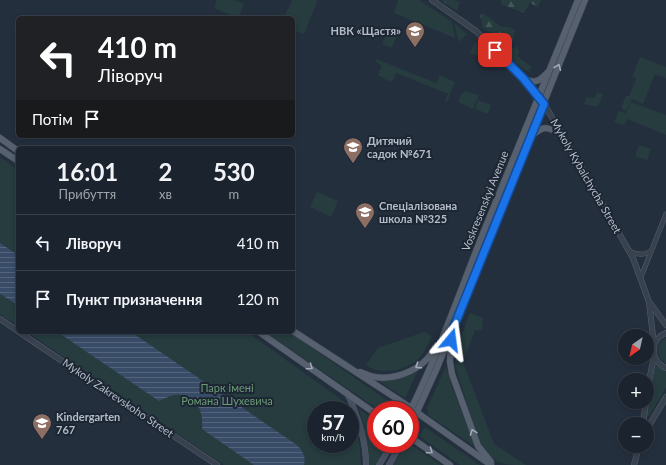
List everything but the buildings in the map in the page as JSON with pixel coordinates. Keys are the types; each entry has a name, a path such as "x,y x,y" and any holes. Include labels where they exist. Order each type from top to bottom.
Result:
{"main road":[{"name":"Voskresenskyi Avenue","path":"415,401 443,337 578,0"},
{"name":"Voskresenskyi Avenue","path":"419,409 438,368 585,0"},
{"path":"523,78 531,82 540,80 550,71"},
{"path":"531,136 545,127 553,129 561,134"},
{"path":"0,138 16,150"},
{"path":"0,149 16,161"},
{"path":"295,331 398,401"},
{"path":"262,334 367,407"},
{"path":"451,334 450,362 452,374 478,446 492,465"},
{"path":"352,370 375,377 385,377 405,373 427,359 443,337"},
{"path":"347,393 360,424 366,465"},
{"path":"419,414 492,465"},
{"path":"419,444 450,465"},
{"path":"379,465 386,453"},
{"path":"389,465 396,453"}],"street":[{"name":"Mykoly Kybalchycha Street","path":"432,0 476,31 523,78 544,104 629,251 641,277 649,302 652,329"},
{"path":"641,277 666,214"},
{"path":"629,251 645,254 651,251"},
{"name":"Mykoly Kybalchycha Street","path":"649,302 666,325"},
{"name":"Mykoly Zakrevskoho Street","path":"0,319 16,331"},
{"path":"654,345 658,337 666,333"},
{"name":"Mykoly Zakrevskoho Street","path":"21,334 217,465"},
{"path":"654,356 660,366 666,368"},
{"path":"654,417 666,397"},
{"path":"634,465 637,453"}],"green space":[{"path":"217,0 235,0 244,4 239,16 233,16 214,8"},
{"path":"292,0 318,0 304,34 295,31 295,16 285,16"},
{"path":"398,0 419,0 452,22 455,38 394,13"},
{"path":"441,0 454,0 460,2 457,11"},
{"path":"501,0 541,0 538,7 530,3 524,13 501,4"},
{"path":"483,13 501,27 508,27 515,30 513,41 508,47 510,50 517,46 519,52 517,56 531,67 529,72 508,55 498,44 492,33 483,28 480,15"},
{"path":"454,23 467,34 459,42"},
{"path":"389,29 398,33 392,48 382,44"},
{"path":"475,41 497,63 470,53"},
{"path":"640,57 666,67 666,78 655,74 643,104 632,99 626,111 621,108 626,96 629,96 636,79 632,77"},
{"path":"376,59 436,83 440,75 455,82 447,102 445,101 448,94 396,73 393,80 390,82 378,75 382,66 375,61"},
{"path":"465,91 479,95 473,109 458,102 461,94"},
{"path":"597,92 603,94 598,107 584,104 586,98 595,98"},
{"path":"478,100 491,105 488,114 475,109"},
{"path":"631,102 666,115 666,135 627,119 624,125 614,122 619,111 626,113"},
{"path":"639,145 651,149 647,160 635,156"},
{"path":"0,157 16,169 16,325 0,314"},
{"path":"317,192 338,201 331,217 310,207"},
{"path":"470,313 483,318 482,330 475,330 463,362 494,444 526,465 510,465 495,460 481,445 455,363 460,339"},
{"path":"424,332 432,336 422,355 412,364 392,371 378,370 366,365 378,348"},
{"name":"Парк імені Романа Шухевича","path":"30,334 250,334 343,401 307,401 307,453 359,453 359,441 361,465 224,465"},
{"path":"268,334 292,334 388,401 367,402"},
{"path":"666,338 666,363 658,354 658,347"},
{"path":"655,365 666,371 666,388 654,408 654,373"},
{"path":"446,367 475,447 428,414 427,408"},
{"path":"418,371 405,398 379,381 401,378"},
{"path":"359,409 367,415 367,452"},
{"path":"648,409 653,409 649,416 647,416"},
{"path":"425,427 480,465 460,465 419,436"},
{"path":"419,450 441,465 393,465 400,453 419,453"},
{"path":"367,453 382,453 375,465 369,465"}],"water":[{"path":"0,243 16,254 16,304 0,294"},
{"path":"134,334 297,445 304,454 304,465 254,465 202,429 202,416 197,404 193,400 182,395 174,395 159,401 62,335"}],"place":[{"name":"НВК «Щастя»","path":"415,48"},
{"name":"Дитячий садок №671","path":"353,164"},
{"name":"Спеціалізована школа №325","path":"365,229"},
{"name":"Kindergarten 767","path":"42,440"}],"route":[{"path":"451,340 451,334 544,104 523,78 495,50"}]}
